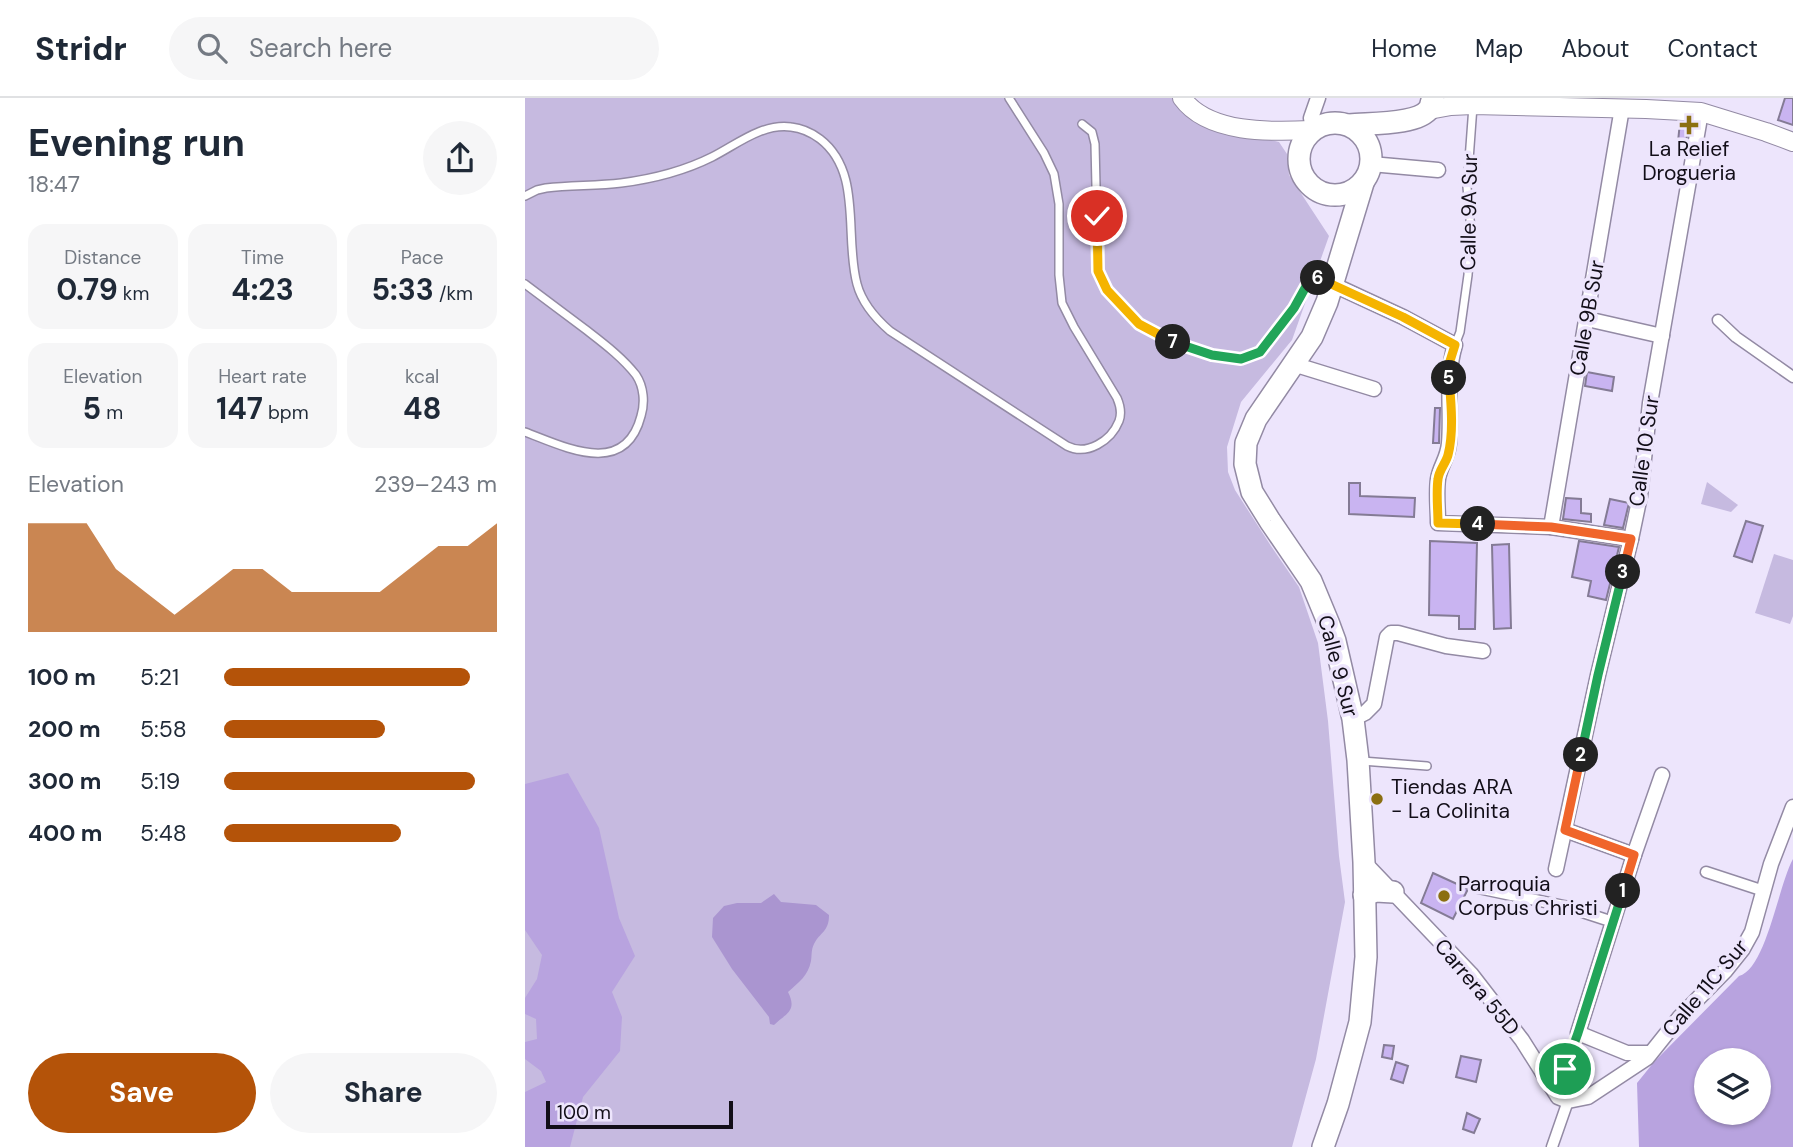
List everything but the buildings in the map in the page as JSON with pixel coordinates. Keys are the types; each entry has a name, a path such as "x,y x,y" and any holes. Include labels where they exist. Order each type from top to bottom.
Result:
{"main road":[{"path":"1350,226 1340,206 1310,185 1301,171 1299,163 1309,135 1325,123 1350,125 1417,118 1431,104"},
{"path":"1326,194 1348,193 1369,168 1397,121"},
{"path":"1350,125 1367,141 1369,168"},
{"name":"Calle 9 Sur","path":"1322,1147 1338,1104 1360,1022 1366,957 1358,760 1353,719 1335,641 1311,581 1252,492 1245,464 1246,443 1256,419 1311,337 1334,285 1369,168"},
{"path":"1364,895 1376,891 1393,892"}],"street":[{"path":"1182,98 1202,117 1221,124 1309,135 1318,98"},
{"path":"1431,104 1701,112 1793,142"},
{"name":"Calle 9B Sur","path":"1551,527 1622,108"},
{"name":"Calle 10 Sur","path":"1556,869 1640,496 1650,403 1701,112"},
{"path":"1369,168 1438,170"},
{"path":"1334,285 1455,345"},
{"path":"1587,319 1662,336"},
{"path":"1718,320 1736,337 1793,377"},
{"name":"Calle 9A Sur","path":"1455,345 1449,375 1451,406 1448,457 1438,480 1438,523 1551,527"},
{"path":"1293,364 1374,389"},
{"path":"1551,527 1631,539"},
{"path":"1353,719 1374,704 1387,637 1394,632 1446,646 1483,651"},
{"path":"1565,1069 1662,775"},
{"name":"Calle 11C Sur","path":"1568,1101 1588,1097 1638,1065 1742,950 1752,932 1771,864 1793,807"},
{"path":"1565,830 1634,855"},
{"name":"Carrera 55D","path":"1364,862 1471,974 1522,1040 1557,1097 1568,1101"},
{"path":"1706,872 1764,891"},
{"path":"1478,888 1564,906 1613,922"},
{"path":"1578,1033 1627,1053 1650,1054"},
{"path":"1627,1053 1638,1065"},
{"path":"1552,1147 1568,1101"}],"lane":[{"path":"525,196 546,188 619,183 670,173 711,158 751,136 775,127 789,127 815,135 835,154 842,167 848,188 857,284 879,322 1067,446 1085,450 1098,445 1109,435 1119,420 1121,408 1062,303 1059,275 1059,204 1054,174 1009,98"},
{"name":"Calle 9A Sur","path":"1455,345 1460,332 1468,275 1471,230 1467,187 1473,105"},
{"path":"1081,124 1092,132 1095,144 1098,271 1107,290 1139,324 1172,341 1212,355 1241,359 1260,352 1294,308 1312,278 1334,285"},
{"path":"525,284 613,350 637,377 644,402 636,430 630,440 611,452 581,453 525,432"},
{"path":"1358,760 1427,766"}],"shaded area":[{"path":"525,98 1179,98 1217,126 1279,142 1287,154 1289,175 1329,236 1292,340 1241,402 1227,447 1228,472 1235,490 1299,587 1318,643 1345,902 1316,1059 1292,1147 525,1147"},
{"path":"1707,482 1738,505 1731,512 1701,504"},
{"path":"1774,554 1793,560 1793,616 1790,624 1755,613"},
{"path":"568,773 599,828 619,918 635,956 612,992 622,1017 620,1051 583,1097 570,1147 525,1147 525,1092 546,1082 541,1071 525,1059 525,1042 537,1039 536,1019 525,1014 525,998 537,979 542,955 525,930 525,784"},
{"path":"1793,859 1793,1147 1639,1147 1637,1083 1654,1062 1748,970 1757,959"},
{"path":"774,894 781,902 816,905 829,915 829,921 813,946 808,971 788,992 791,1008 774,1025 770,1024 769,1017 732,969 712,937 713,918 724,906 761,903"}],"place":[{"name":"La Relief Drogueria","path":"1689,125"},
{"name":"Tiendas ARA - La Colinita","path":"1377,799"},
{"name":"Parroquia Corpus Christi","path":"1444,896"}],"route":[{"path":"1097,216 1098,271 1107,290 1139,324 1172,341 1212,355 1241,359 1260,352 1294,308 1309,281 1317,278 1403,317 1455,345 1449,375 1450,443 1448,457 1438,480 1438,523 1551,527 1631,539 1598,675 1565,830 1634,855 1565,1069"}]}
